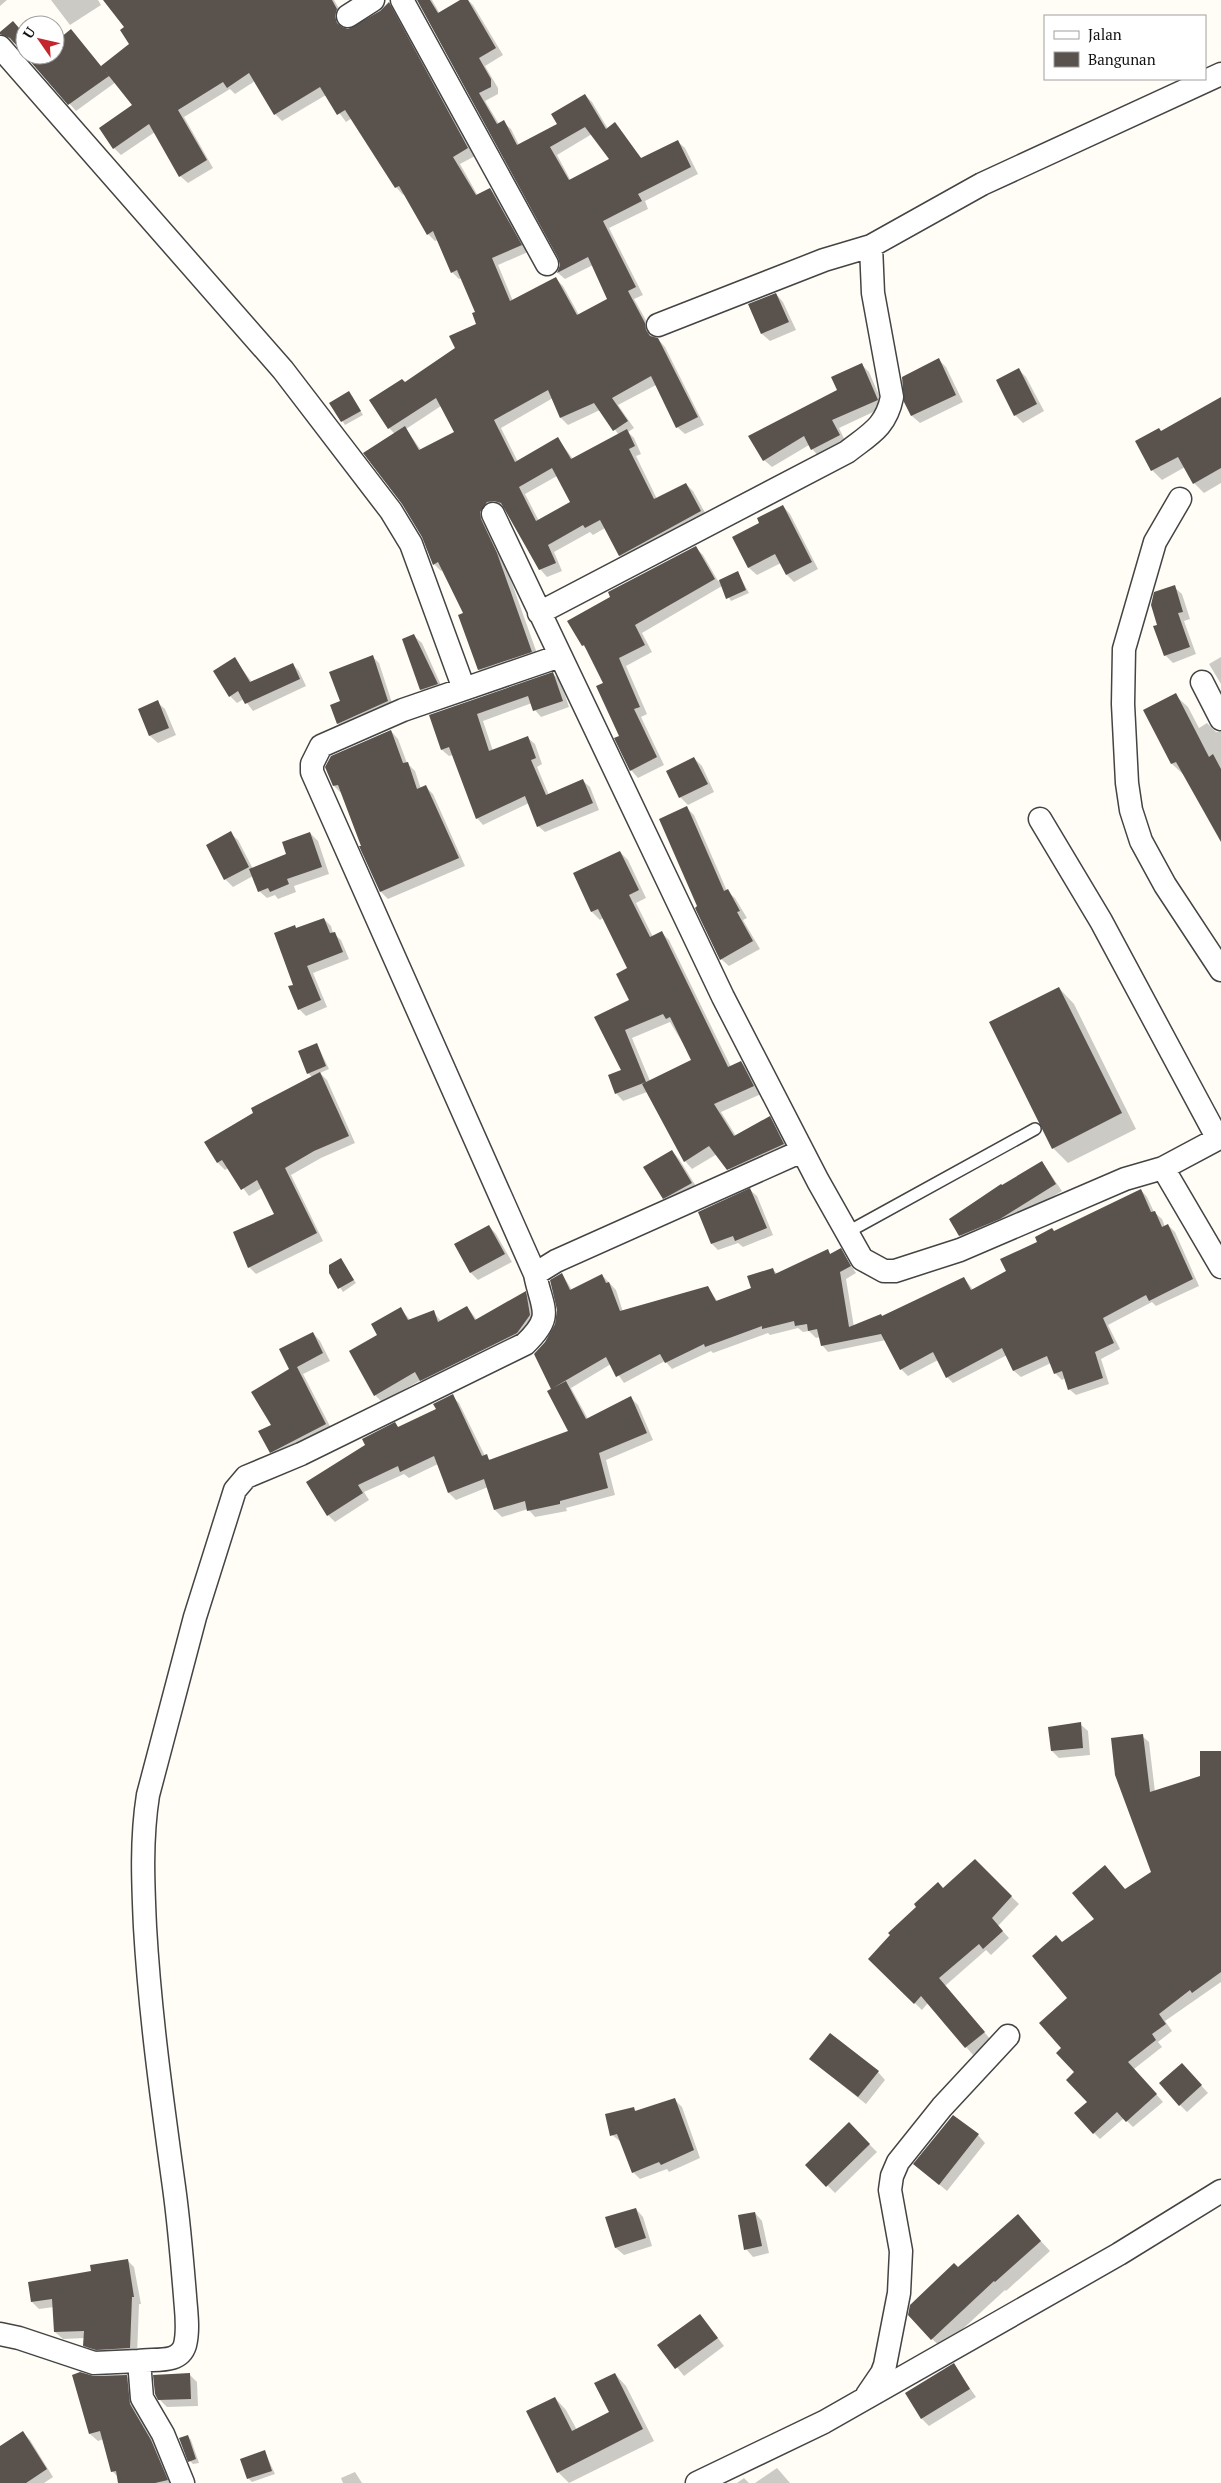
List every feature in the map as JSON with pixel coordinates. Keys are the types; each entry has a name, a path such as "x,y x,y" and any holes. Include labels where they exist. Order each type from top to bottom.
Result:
{"street":[{"path":"348,16 372,0"},
{"path":"402,0 547,264"},
{"path":"0,47 283,370 391,511 411,544 464,689"},
{"path":"658,325 824,260 871,246 982,184 1221,74"},
{"path":"539,613 847,452 879,427 889,413 892,397 873,293 871,246"},
{"path":"1180,499 1155,542 1124,649 1123,704 1127,783 1131,810 1141,841 1165,884 1221,970"},
{"path":"493,514 723,997 802,1151 862,1259 884,1271 895,1272 960,1250 1125,1179 1163,1168 1219,1138 1101,921 1040,819"},
{"path":"0,2334 94,2363 149,2359 167,2360 180,2353 185,2346 186,2324 180,2236 157,2061 148,1975 144,1891 144,1821 148,1795 195,1617 230,1503 240,1481 302,1454 525,1344 544,1322 545,1313 535,1274 312,772 312,764 321,746 403,710 560,656"},
{"path":"1202,682 1221,718"},
{"path":"535,1274 556,1261 802,1151"},
{"path":"1163,1168 1221,1267"},
{"path":"863,2400 878,2380 885,2365 899,2293 901,2251 890,2190 898,2162 942,2107 1008,2036"},
{"path":"697,2483 824,2422 1119,2254 1221,2191"},
{"path":"139,2361 142,2398 163,2434 183,2483"}],"lane":[{"path":"846,1233 1035,1129"}],"building":[{"path":"103,0 332,0 337,9 335,16 337,23 348,29 380,11 389,2 468,148 453,157 476,195 490,188 522,245 492,258 510,301 556,277 577,315 607,299 588,257 557,273 560,265 558,258 417,0 430,0 438,13 460,0 468,0 496,48 479,58 491,79 491,87 479,93 497,124 504,120 517,145 557,124 551,114 585,94 606,129 615,122 641,158 678,140 691,167 638,194 642,201 603,221 636,287 628,291 645,323 646,330 650,336 658,338 698,417 676,428 651,376 612,398 628,421 613,431 594,403 560,418 548,390 494,420 515,462 558,437 571,459 627,429 635,446 629,449 654,499 686,483 701,511 619,556 600,520 585,528 583,525 548,545 556,563 539,570 501,503 487,502 480,512 481,519 497,553 532,652 478,670 458,615 463,613 438,562 433,565 422,537 402,504 363,453 405,426 419,450 454,432 436,398 388,429 369,400 402,379 405,382 455,348 449,336 476,324 472,313 475,312 457,270 451,273 433,231 427,235 399,186 395,188 345,110 337,115 320,87 274,115 249,73 227,88 223,82 178,110 207,160 179,177 149,124 113,149 99,128 132,105 101,66 129,44 120,30 124,27","holes":["585,127 609,159 569,180 550,147","552,468 570,502 536,521 519,487"]},
{"path":"13,21 15,23 15,44 10,38 0,34"},
{"path":"71,29 109,76 68,105 33,65 65,65 65,34"},
{"path":"776,293 789,322 761,334 748,304"},
{"path":"939,358 956,395 911,416 904,402 902,377"},
{"path":"862,363 878,400 832,420 840,435 811,450 804,436 763,461 748,436 837,390 831,377"},
{"path":"1019,368 1037,404 1014,416 996,380"},
{"path":"349,391 361,411 341,422 329,403"},
{"path":"1221,397 1221,468 1193,484 1178,457 1151,471 1135,441 1159,428 1161,431"},
{"path":"783,505 812,562 786,575 775,554 748,568 732,537 759,523 757,518"},
{"path":"696,546 715,579 635,625 645,645 619,658 640,707 634,709 657,757 630,771 614,738 619,736 596,686 603,683 584,645 582,646 567,621 610,597 608,592"},
{"path":"738,571 746,590 726,599 719,580"},
{"path":"1175,585 1183,612 1178,613 1190,647 1164,656 1153,626 1157,625 1151,605 1154,592"},
{"path":"414,634 438,684 420,690 402,639"},
{"path":"373,655 388,701 337,724 330,705 340,701 329,672"},
{"path":"235,657 250,682 293,663 300,679 245,704 238,691 229,697 213,671"},
{"path":"553,672 563,701 533,711 528,696 477,714 489,751 528,736 536,758 531,760 546,795 583,779 593,803 537,827 525,796 476,819 449,747 441,750 429,715"},
{"path":"1176,693 1209,757 1213,754 1221,769 1221,842 1176,762 1171,764 1143,710"},
{"path":"158,700 169,728 149,736 138,709"},
{"path":"391,730 403,763 408,762 417,789 426,785 459,858 380,892 359,846 361,846 338,785 333,786 325,767 331,756"},
{"path":"694,757 708,784 679,798 666,771"},
{"path":"687,806 724,891 728,889 740,911 737,912 753,941 720,960 695,908 697,906 659,819"},
{"path":"231,831 249,867 224,880 206,845"},
{"path":"310,832 322,867 287,879 289,884 270,892 268,888 258,892 249,869 286,854 282,842"},
{"path":"620,851 639,890 629,895 650,937 662,931 728,1067 741,1061 754,1086 714,1104 734,1136 770,1116 784,1144 727,1170 709,1146 684,1162 642,1084 646,1082 615,1094 608,1075 621,1070 594,1017 629,1000 616,974 627,968 598,909 591,912 573,873","holes":["663,1014 666,1019 670,1017 691,1060 646,1082 625,1030"]},
{"path":"324,918 330,933 335,932 343,952 307,966 321,1000 298,1010 288,986 293,985 274,933 295,925 296,928"},
{"path":"1059,987 1122,1113 1052,1149 989,1022"},
{"path":"317,1043 326,1066 307,1074 298,1051"},
{"path":"320,1072 349,1136 314,1151 285,1168 317,1233 248,1268 233,1232 274,1214 257,1180 241,1190 222,1160 217,1163 204,1142 253,1113 251,1108"},
{"path":"672,1150 692,1183 663,1199 643,1167"},
{"path":"1042,1161 1056,1184 1000,1219 959,1236 949,1219 1001,1184"},
{"path":"750,1188 767,1228 735,1241 733,1236 711,1244 698,1212"},
{"path":"1141,1189 1151,1212 1155,1211 1162,1227 1168,1224 1193,1279 1149,1301 1146,1295 1103,1318 1114,1343 1095,1352 1103,1378 1068,1390 1062,1371 1054,1374 1047,1356 1013,1371 1002,1348 946,1378 933,1352 900,1370 881,1334 821,1346 817,1329 808,1331 807,1324 795,1326 794,1321 762,1329 762,1326 705,1347 704,1344 665,1363 660,1354 616,1377 606,1357 551,1389 534,1354 545,1342 555,1324 557,1310 550,1280 562,1273 570,1290 602,1274 606,1283 609,1282 620,1311 708,1286 716,1301 751,1288 747,1276 773,1268 775,1274 828,1249 830,1254 841,1248 851,1266 840,1272 849,1327 881,1314 882,1316 964,1277 971,1290 1006,1271 1000,1259 1037,1242 1035,1237 1052,1228 1054,1231"},
{"path":"489,1225 505,1254 470,1273 454,1244"},
{"path":"341,1258 354,1280 338,1289 329,1273 329,1265"},
{"path":"526,1291 530,1315 517,1333 420,1381 415,1372 374,1396 349,1351 377,1335 371,1324 401,1307 408,1320 434,1310 438,1322 467,1306 475,1320"},
{"path":"313,1332 323,1353 297,1367 326,1424 270,1453 258,1431 271,1425 251,1392 289,1369 279,1349"},
{"path":"566,1381 586,1419 631,1396 647,1433 599,1453 608,1488 560,1501 560,1504 527,1511 525,1501 494,1510 484,1479 448,1493 434,1456 400,1472 398,1466 358,1485 363,1493 327,1516 306,1482 365,1445 362,1439 395,1422 398,1427 436,1409 433,1404 453,1394 482,1456 487,1454 489,1460 568,1431 547,1391"},
{"path":"1081,1722 1083,1748 1051,1751 1048,1727"},
{"path":"1143,1734 1150,1792 1200,1776 1200,1751 1221,1751 1221,1972 1192,1993 1190,1990 1159,2014 1166,2024 1152,2034 1156,2040 1128,2062 1157,2094 1126,2122 1117,2112 1093,2134 1074,2113 1087,2102 1066,2080 1074,2072 1056,2053 1061,2048 1039,2023 1067,1998 1032,1956 1056,1935 1062,1942 1094,1919 1072,1893 1105,1865 1125,1889 1151,1872 1115,1775 1111,1738"},
{"path":"975,1859 1012,1896 992,1918 1003,1931 983,1949 979,1944 939,1978 985,2032 965,2048 921,1996 914,2004 868,1959 890,1935 888,1933 916,1907 914,1904 938,1882 943,1888"},
{"path":"830,2033 879,2071 858,2097 809,2059"},
{"path":"1182,2063 1202,2085 1179,2106 1159,2083"},
{"path":"675,2098 694,2150 661,2165 659,2162 632,2173 617,2134 610,2136 605,2114 634,2107 635,2111"},
{"path":"953,2115 979,2134 939,2185 913,2164"},
{"path":"849,2122 870,2144 826,2187 805,2165"},
{"path":"636,2208 646,2238 615,2248 605,2217"},
{"path":"755,2212 762,2246 744,2250 738,2215"},
{"path":"1018,2214 1041,2241 994,2281 931,2340 908,2315 910,2305 954,2263 958,2267"},
{"path":"128,2259 134,2297 132,2297 130,2348 96,2350 83,2346 84,2331 54,2332 52,2299 31,2302 28,2282 91,2271 90,2265"},
{"path":"700,2314 718,2338 675,2369 657,2345"},
{"path":"954,2363 970,2389 921,2419 905,2393"},
{"path":"80,2372 94,2376 127,2375 130,2404 151,2440 168,2480 155,2483 118,2483 116,2471 111,2472 100,2431 89,2434 72,2375"},
{"path":"190,2373 191,2399 158,2400 155,2394 153,2375"},
{"path":"615,2373 643,2429 557,2473 526,2411 555,2397 572,2431 609,2412 594,2383"},
{"path":"23,2431 47,2469 26,2483 0,2483 0,2446"},
{"path":"188,2435 196,2459 188,2462 179,2438"},
{"path":"265,2450 272,2471 247,2479 240,2459"}]}
